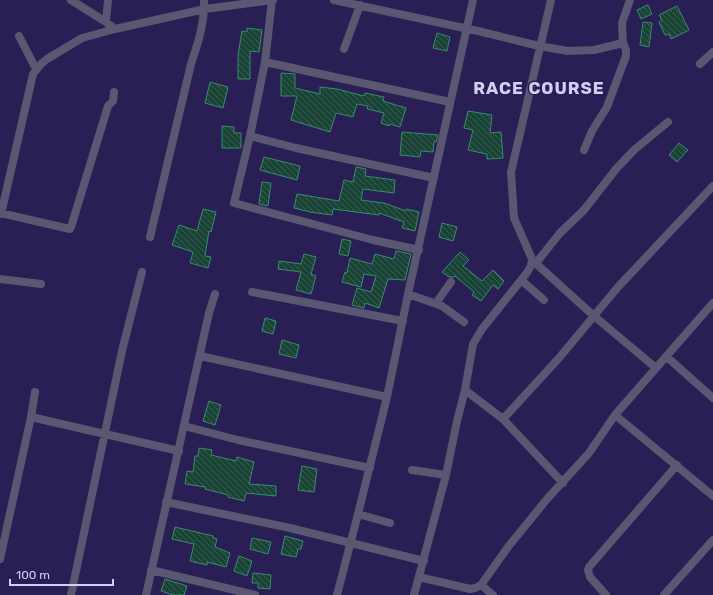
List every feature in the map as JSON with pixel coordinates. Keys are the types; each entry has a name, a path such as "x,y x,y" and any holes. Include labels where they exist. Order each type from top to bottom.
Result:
{"street":[{"path":"71,0 115,29"},
{"path":"106,22 108,0"},
{"path":"150,236 191,64 200,38 204,0"},
{"path":"114,92 113,101 108,106 71,228 1,214 33,74 36,69 47,59 82,38 115,29 204,9 273,0 265,62 250,136 234,203 373,240 419,250"},
{"path":"334,0 465,28 539,46 579,52 622,43"},
{"path":"337,595 387,397 465,28 473,0"},
{"path":"551,0 539,46 511,172 512,210 514,218 534,261 594,316 656,368"},
{"path":"584,150 592,130 607,107 623,64 626,53 622,43 622,22 630,0"},
{"path":"344,49 360,5"},
{"path":"20,36 36,69"},
{"path":"700,64 713,52"},
{"path":"265,62 450,102"},
{"path":"414,595 446,475 465,390 473,344 482,329 521,280 534,261 584,210 616,169 634,150 668,122"},
{"path":"250,136 310,151 434,178"},
{"path":"503,419 559,358 618,286 713,186"},
{"path":"71,595 122,351 142,272"},
{"path":"0,279 41,284"},
{"path":"521,280 544,300"},
{"path":"436,303 451,282"},
{"path":"252,292 403,321"},
{"path":"146,595 209,313 215,294"},
{"path":"408,294 436,303 464,322"},
{"path":"419,577 470,589 481,585 547,499 589,453 615,415 713,303"},
{"path":"200,356 387,397"},
{"path":"667,357 713,398"},
{"path":"465,390 503,419 563,483"},
{"path":"0,559 35,392"},
{"path":"615,415 713,496"},
{"path":"31,416 179,451"},
{"path":"184,426 238,440 370,468"},
{"path":"606,595 590,578 588,570 589,567 676,465"},
{"path":"412,470 446,475"},
{"path":"166,502 290,528 424,561"},
{"path":"358,514 390,523"},
{"path":"664,595 713,540"},
{"path":"151,570 255,595"},
{"path":"481,585 493,595"}],"building":[{"path":"648,5 652,14 641,19 637,10"},
{"path":"677,6 689,30 671,39 669,34 665,35 659,22 662,20 659,15"},
{"path":"643,22 652,23 649,47 640,45"},
{"path":"247,28 262,30 259,52 250,51 250,79 238,79 238,55 242,31 247,32"},
{"path":"437,33 450,37 447,51 433,48"},
{"path":"281,73 295,74 295,88 320,94 320,87 337,89 364,96 365,93 384,97 383,101 406,108 400,127 390,124 389,126 381,123 384,113 367,109 368,106 357,104 353,117 336,113 330,132 291,120 297,96 281,96"},
{"path":"210,82 228,87 223,108 205,103"},
{"path":"468,111 492,115 490,133 501,132 503,158 487,159 487,154 468,150 473,130 464,128"},
{"path":"222,126 234,127 234,133 241,133 241,148 222,148"},
{"path":"402,132 438,135 436,142 434,142 433,152 421,151 420,157 400,155"},
{"path":"679,143 688,150 677,162 669,155"},
{"path":"264,157 300,166 297,180 260,170"},
{"path":"356,167 366,169 365,176 395,180 394,193 363,189 361,200 384,203 406,211 406,209 419,212 415,231 402,228 404,222 379,213 379,215 333,209 332,215 294,208 297,194 339,201 344,180 353,182"},
{"path":"262,182 271,183 268,206 259,204"},
{"path":"203,209 216,212 211,232 209,231 205,256 211,257 208,268 190,263 193,252 172,245 179,225 197,231"},
{"path":"442,223 457,227 453,241 439,237"},
{"path":"342,239 351,241 348,256 339,254"},
{"path":"396,251 411,254 405,280 388,279 379,308 365,303 364,308 352,305 357,288 371,292 376,276 364,274 361,287 342,282 345,272 347,273 350,258 372,264 375,254 394,259"},
{"path":"460,252 469,260 463,266 482,281 493,270 504,281 498,289 493,285 481,301 472,295 474,292 455,276 449,277 442,272"},
{"path":"304,254 316,257 311,274 316,276 311,294 296,290 301,272 278,269 279,261 301,264"},
{"path":"265,318 276,321 273,334 262,331"},
{"path":"282,340 299,345 296,358 279,354"},
{"path":"209,401 221,405 215,425 203,421"},
{"path":"199,448 212,450 211,455 236,461 237,457 254,462 249,484 276,486 276,496 246,493 244,501 205,489 205,487 185,484 187,471 193,472 195,456 198,456"},
{"path":"302,466 317,469 314,492 298,490"},
{"path":"175,527 213,536 213,538 217,539 215,547 230,553 226,567 207,562 207,565 190,561 194,544 172,539"},
{"path":"285,536 303,541 301,549 298,549 296,557 281,554"},
{"path":"252,538 271,542 268,554 250,549"},
{"path":"239,556 252,561 247,576 234,571"},
{"path":"253,573 271,575 270,589 258,588 258,583 252,583"},
{"path":"165,579 187,586 184,595 173,595 161,591"}],"district":[{"name":"RACE COURSE","path":"539,88"}]}
